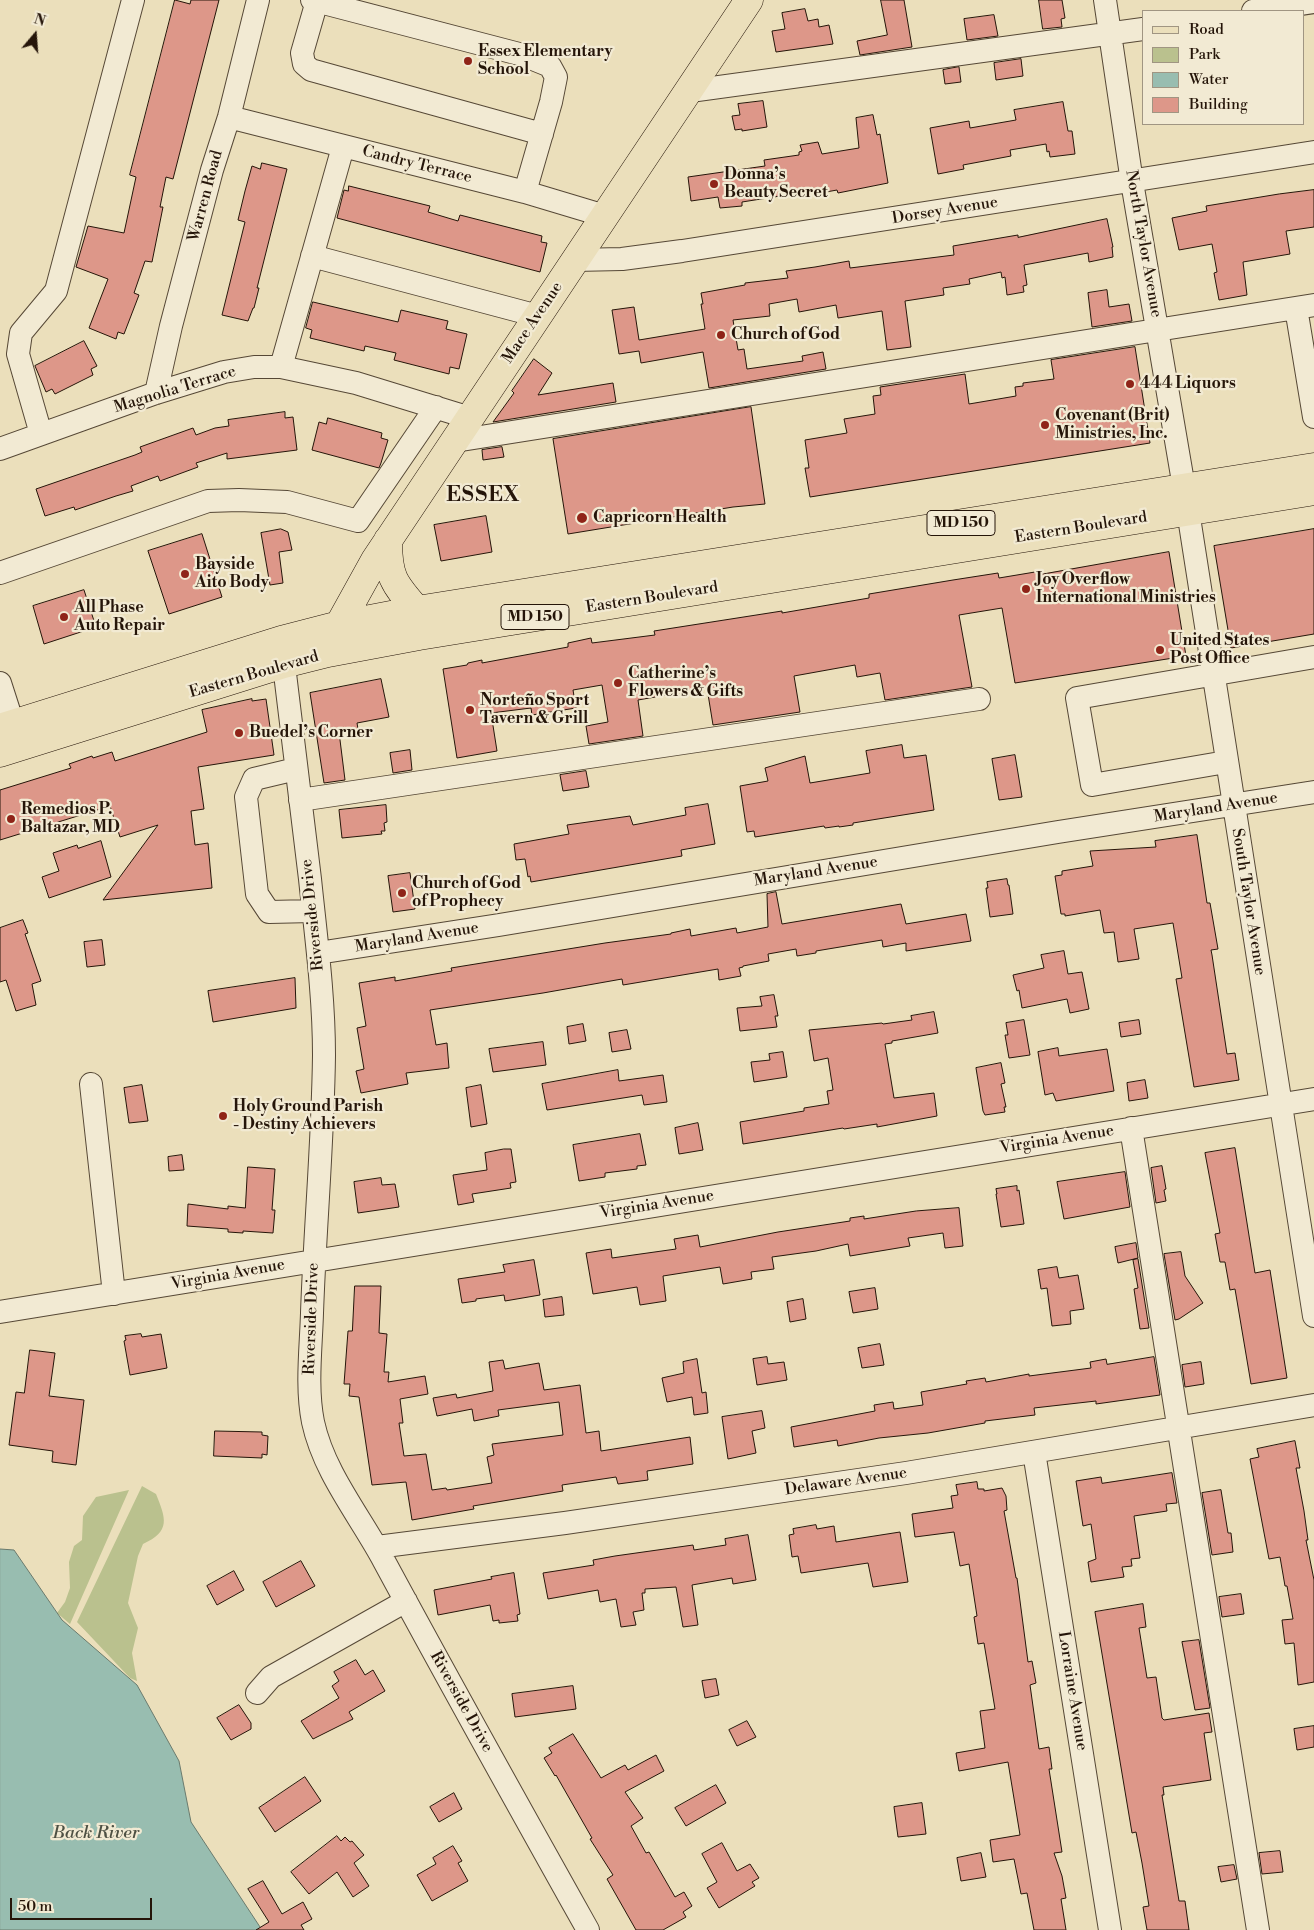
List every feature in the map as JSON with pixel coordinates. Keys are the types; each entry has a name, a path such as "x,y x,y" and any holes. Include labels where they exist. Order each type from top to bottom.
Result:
{"main road":[{"name":"Mace Avenue","path":"328,653 339,625 375,560 749,0"},
{"name":"Eastern Boulevard","path":"1185,500 1314,467"},
{"name":"Eastern Boulevard","path":"8,738 282,652 339,625 417,610 741,571 1185,500 1314,491"},
{"path":"388,540 388,562 393,579 398,588 417,610"},
{"name":"Eastern Boulevard","path":"282,652 328,653 741,571"}],"street":[{"path":"41,434 18,354 21,333 56,291 133,0"},
{"name":"Warren Road","path":"156,393 212,170 229,117 258,0"},
{"name":"North Taylor Avenue","path":"1105,0 1132,182 1185,500"},
{"path":"525,192 542,134 551,102 556,76 550,66 523,55 315,1 302,53 304,64 311,70 542,134"},
{"path":"1260,10 1314,2"},
{"path":"690,91 1142,29"},
{"name":"Candry Terrace","path":"229,117 525,192 605,216"},
{"path":"281,367 343,147"},
{"name":"Dorsey Avenue","path":"574,260 622,259 682,251 1314,152"},
{"path":"312,256 538,316"},
{"path":"455,441 1305,307 1314,412"},
{"name":"Magnolia Terrace","path":"0,449 156,393 224,372 254,367 281,367 356,383 470,418"},
{"path":"0,573 208,501 287,502 358,521 436,407"},
{"name":"South Taylor Avenue","path":"1185,500 1314,1316"},
{"name":"Riverside Drive","path":"282,652 318,953 323,1011 323,1094 314,1260 310,1389 312,1418 318,1441 329,1464 377,1547 588,1930"},
{"path":"1226,762 1092,785 1077,698 1314,657"},
{"path":"0,684 8,738"},
{"path":"300,800 980,699"},
{"path":"296,768 254,779 246,796 257,894 269,912 313,911"},
{"name":"Maryland Avenue","path":"318,953 1314,792"},
{"path":"91,1084 114,1294"},
{"name":"Virginia Avenue","path":"0,1312 1314,1098"},
{"path":"1131,1128 1258,1930"},
{"name":"Delaware Avenue","path":"377,1547 575,1522 906,1473 1314,1405"},
{"name":"Lorraine Avenue","path":"1034,1452 1110,1930"},
{"path":"257,1693 271,1677 406,1601"}],"green space":[{"path":"142,1486 156,1494 164,1517 164,1524 158,1534 143,1544 138,1556 128,1603 138,1628 132,1653 137,1681 130,1678 77,1622"},
{"path":"129,1490 70,1624 57,1613 65,1602 70,1588 69,1562 74,1546 82,1540 83,1516 96,1497"}],"water":[{"name":"Back River","path":"0,1549 14,1550 62,1620 137,1685 179,1761 191,1822 262,1930 0,1930"}],"building":[{"path":"175,0 190,4 191,0 219,0 173,179 166,177 160,207 163,207 152,262 145,261 134,293 139,295 124,334 118,332 116,339 89,328 108,279 76,267 88,226 124,233 136,177 130,175"},
{"path":"881,0 904,0 912,47 860,55 857,41 887,35"},
{"path":"1039,0 1062,0 1065,18 1061,19 1062,27 1043,29"},
{"path":"805,9 808,21 818,19 819,27 829,25 833,44 776,52 772,31 785,29 782,13"},
{"path":"994,15 998,36 967,40 964,19"},
{"path":"1021,59 1023,76 996,80 994,63"},
{"path":"959,67 961,82 945,84 943,70"},
{"path":"763,101 767,127 742,131 742,129 735,130 732,116 740,115 738,104"},
{"path":"1063,102 1068,131 1072,131 1075,154 1050,157 1046,144 1010,150 1011,156 963,165 964,169 938,174 930,128 969,121 970,128 1016,120 1014,110"},
{"path":"873,115 877,135 880,134 888,183 838,193 837,190 815,194 814,188 742,202 742,206 720,208 718,197 691,201 688,177 765,166 764,160 799,155 799,152 802,151 800,145 818,142 822,154 859,148 856,118"},
{"path":"262,163 287,169 257,288 259,288 254,308 248,321 222,315 245,222 238,220 245,191 252,166 260,169"},
{"path":"349,186 430,206 428,212 458,221 460,215 542,236 541,242 547,243 540,272 337,218 344,190 348,191"},
{"path":"1314,190 1314,227 1286,231 1290,254 1243,262 1247,295 1219,300 1214,273 1217,272 1212,244 1179,250 1172,218 1207,211 1206,206"},
{"path":"1107,219 1113,247 1113,257 1089,262 1088,253 1024,265 1027,285 1023,286 1024,292 1007,295 1005,277 1002,278 1001,272 969,279 970,284 943,288 944,295 905,301 911,347 887,350 882,311 838,318 836,305 799,312 797,299 769,304 770,316 733,320 738,350 744,349 747,369 803,361 802,356 823,352 826,369 709,388 703,352 641,363 639,351 619,354 612,310 634,307 639,340 705,329 701,293 745,285 745,283 788,278 786,271 849,261 850,268 954,255 953,246 1018,235 1018,237"},
{"path":"1107,290 1109,307 1129,304 1132,321 1092,327 1088,293"},
{"path":"313,302 398,322 401,310 448,321 446,329 467,334 459,369 450,367 449,374 394,360 396,353 365,346 364,351 310,338 312,330 306,328"},
{"path":"84,341 97,366 91,369 93,375 55,394 52,389 46,392 35,366"},
{"path":"1135,347 1150,443 810,497 805,468 809,468 805,440 847,433 844,419 875,414 873,396 881,395 880,387 965,374 969,404 1016,396 1015,387 1023,386 1023,383 1054,379 1051,360"},
{"path":"534,359 552,373 538,395 613,383 616,402 493,422 514,393 512,391"},
{"path":"751,407 765,504 733,507 568,534 553,439"},
{"path":"285,412 285,418 293,417 297,450 227,459 227,453 196,463 198,467 160,481 158,476 131,486 133,491 75,510 74,507 45,516 36,489 135,455 142,452 140,447 193,428 196,435 215,428 229,426 228,420"},
{"path":"328,418 382,433 381,438 388,440 379,468 312,450 319,422 326,424"},
{"path":"502,447 504,457 483,460 482,450"},
{"path":"486,516 492,552 441,561 434,525"},
{"path":"281,529 288,532 292,550 279,552 283,583 270,585 261,533"},
{"path":"1314,529 1314,634 1231,648 1214,546"},
{"name":"Bayside Aito Body","path":"202,534 222,597 169,614 148,551"},
{"path":"1169,552 1186,656 1015,683 1002,608 959,615 972,687 885,700 880,673 857,677 855,665 794,676 800,712 713,725 707,688 638,700 643,736 589,744 586,726 608,722 602,685 573,690 576,708 532,715 531,708 491,713 497,751 457,758 443,669 482,660 482,663 568,647 568,643 591,638 592,643 655,635 654,631 782,611 782,613 869,598 869,594 953,580 998,573 999,578 1041,571 1041,574"},
{"name":"All Phase Auto Repair","path":"84,590 96,627 44,644 33,606"},
{"path":"381,679 389,717 357,723 358,729 339,732 345,780 324,783 310,693"},
{"path":"252,699 252,701 266,699 274,755 198,767 204,809 191,811 195,845 208,843 212,888 103,900 158,825 120,837 110,806 0,840 0,790 71,768 69,764 92,756 93,758 112,752 115,761 207,732 202,710"},
{"path":"902,745 904,758 926,755 934,810 853,823 853,825 825,828 824,826 755,837 754,831 747,832 740,786 768,781 765,768 805,756 810,783 870,773 866,751"},
{"path":"410,750 412,770 393,773 390,753"},
{"path":"1015,755 1022,797 999,800 992,759"},
{"path":"586,771 589,787 563,791 560,775"},
{"path":"708,804 715,844 681,850 682,856 531,882 530,876 528,877 525,859 516,860 514,844 569,834 567,825 630,816 633,825 686,815 685,808"},
{"path":"386,805 387,822 384,823 385,831 381,831 382,834 342,838 339,810"},
{"path":"1197,835 1207,903 1210,903 1218,949 1211,950 1227,1054 1235,1053 1239,1080 1194,1087 1176,979 1182,978 1173,923 1134,929 1139,959 1118,962 1114,932 1104,933 1100,910 1065,916 1065,914 1061,914 1055,876 1062,875 1062,871 1093,866 1090,851 1156,847 1155,841"},
{"path":"101,841 111,877 49,898 42,877 59,871 53,853 77,845 78,848"},
{"name":"Church of God of Prophecy","path":"410,873 415,909 393,912 388,876"},
{"path":"1007,879 1013,914 990,917 986,888 988,888 987,882"},
{"path":"776,892 782,924 901,904 906,924 966,914 971,941 906,951 906,943 883,947 882,940 797,956 796,949 768,954 769,961 739,968 741,976 719,980 718,969 623,985 622,979 430,1010 436,1045 447,1043 449,1068 406,1073 408,1084 361,1093 356,1071 364,1069 357,1028 366,1026 359,983 395,977 395,981 452,971 451,968 671,934 690,929 691,936 736,928 737,933 768,927 767,894"},
{"path":"23,920 28,933 25,934 41,981 32,984 36,1005 16,1011 6,980 0,982 0,928"},
{"path":"102,940 105,965 87,967 84,942"},
{"path":"1064,951 1068,974 1082,972 1089,1009 1070,1013 1067,999 1022,1008 1019,990 1017,991 1013,975 1044,968 1041,955"},
{"path":"295,978 296,1008 213,1022 208,991"},
{"path":"774,995 778,1016 775,1016 777,1027 740,1031 737,1008 762,1006 760,997"},
{"path":"934,1012 938,1033 892,1041 892,1043 885,1044 894,1098 934,1093 937,1116 877,1127 877,1124 843,1128 743,1144 740,1122 804,1111 804,1108 829,1104 827,1091 833,1090 828,1058 814,1061 809,1030 912,1020 911,1016"},
{"path":"1024,1020 1030,1055 1009,1058 1005,1035 1008,1035 1006,1023"},
{"path":"1139,1020 1141,1034 1121,1037 1119,1023"},
{"path":"583,1024 586,1041 569,1044 567,1027"},
{"path":"627,1030 631,1049 612,1052 609,1033"},
{"path":"543,1042 546,1065 493,1072 489,1049"},
{"path":"1058,1048 1059,1056 1107,1049 1114,1091 1056,1101 1053,1093 1045,1095 1038,1052"},
{"path":"783,1052 787,1077 754,1082 751,1062 770,1060 769,1054"},
{"path":"1001,1063 1005,1083 1001,1084 1006,1107 1004,1107 1005,1112 985,1115 976,1068"},
{"path":"618,1070 619,1081 663,1075 667,1102 644,1105 642,1095 547,1110 542,1084"},
{"path":"1145,1080 1148,1098 1129,1101 1127,1083"},
{"path":"142,1085 148,1121 129,1123 124,1088"},
{"path":"481,1085 487,1124 471,1127 466,1088"},
{"path":"698,1123 703,1150 679,1154 675,1128"},
{"path":"640,1134 646,1165 637,1166 637,1169 605,1173 605,1177 579,1181 573,1145"},
{"path":"1235,1148 1255,1273 1270,1270 1287,1378 1251,1384 1235,1289 1230,1290 1225,1262 1220,1262 1215,1234 1220,1233 1205,1153"},
{"path":"511,1149 516,1182 510,1183 511,1188 472,1194 474,1202 458,1205 453,1175 487,1170 485,1153"},
{"path":"182,1155 184,1170 169,1171 168,1157"},
{"path":"1162,1166 1166,1201 1156,1203 1151,1168"},
{"path":"248,1167 275,1169 272,1210 275,1210 273,1233 228,1232 228,1229 187,1226 188,1204 228,1209 228,1206 245,1208"},
{"path":"1125,1172 1130,1207 1064,1219 1057,1182"},
{"path":"381,1178 382,1185 395,1184 399,1207 358,1213 354,1182"},
{"path":"1017,1186 1024,1224 1001,1227 996,1189"},
{"path":"959,1208 963,1246 945,1248 943,1233 908,1238 910,1246 850,1256 848,1244 816,1251 772,1257 774,1269 751,1272 752,1279 723,1284 720,1267 663,1276 666,1301 640,1305 637,1287 593,1294 586,1253 611,1249 612,1258 676,1249 674,1239 698,1235 700,1247 850,1221 850,1218 864,1216 864,1219 916,1211"},
{"path":"1136,1243 1138,1258 1118,1263 1115,1247"},
{"path":"1181,1252 1185,1276 1203,1303 1175,1320 1164,1254"},
{"path":"1138,1259 1149,1328 1140,1329 1134,1289 1138,1288 1133,1260"},
{"path":"534,1260 540,1295 505,1301 504,1295 462,1303 458,1279 505,1272 503,1265"},
{"path":"1057,1267 1059,1278 1078,1275 1084,1309 1070,1311 1071,1324 1052,1326 1047,1288 1041,1289 1038,1270"},
{"path":"355,1286 381,1286 379,1333 387,1334 384,1372 389,1372 388,1382 425,1376 428,1394 400,1399 403,1423 399,1423 404,1456 426,1454 432,1490 446,1488 447,1490 492,1483 487,1457 494,1455 492,1444 563,1435 559,1402 498,1410 499,1416 474,1421 472,1409 437,1416 433,1398 456,1394 457,1398 493,1391 489,1362 503,1360 505,1369 539,1363 544,1390 580,1385 586,1433 599,1431 601,1451 690,1437 693,1464 647,1471 648,1480 618,1484 616,1477 562,1485 563,1491 473,1506 474,1509 412,1520 406,1482 372,1485 359,1397 349,1396 350,1384 344,1384 348,1331 352,1331"},
{"path":"875,1288 878,1309 853,1313 849,1292"},
{"path":"562,1297 564,1315 545,1317 543,1300"},
{"path":"803,1299 806,1319 790,1322 787,1302"},
{"path":"141,1334 142,1337 161,1334 167,1368 130,1375 124,1341 126,1340 125,1336"},
{"path":"880,1344 884,1365 862,1368 858,1348"},
{"path":"30,1350 55,1353 49,1396 84,1400 76,1465 52,1462 53,1451 9,1445 16,1392 24,1393"},
{"path":"767,1357 768,1364 784,1362 787,1380 757,1385 753,1359"},
{"path":"1154,1357 1160,1395 1096,1404 1096,1401 1034,1408 1035,1415 985,1421 985,1423 928,1433 879,1438 838,1446 837,1440 794,1447 791,1427 875,1411 874,1405 893,1402 894,1409 923,1405 921,1392 967,1384 966,1381 985,1378 986,1382 1029,1374 1029,1376 1091,1368 1090,1362 1106,1359 1107,1364"},
{"path":"697,1359 702,1393 706,1392 708,1413 694,1415 692,1397 667,1402 662,1378 684,1373 683,1362"},
{"path":"1201,1362 1204,1384 1185,1387 1182,1365"},
{"path":"762,1411 765,1428 752,1431 756,1453 728,1459 722,1417"},
{"path":"215,1431 262,1432 262,1435 268,1436 267,1455 262,1454 262,1458 214,1456"},
{"path":"1295,1441 1300,1468 1296,1468 1304,1511 1308,1540 1306,1540 1314,1580 1314,1682 1298,1685 1294,1643 1285,1644 1282,1620 1293,1619 1287,1586 1285,1586 1280,1557 1269,1559 1250,1459 1259,1457 1257,1449"},
{"path":"1172,1473 1177,1503 1166,1504 1167,1511 1134,1516 1140,1558 1131,1559 1132,1566 1122,1567 1124,1577 1091,1582 1088,1562 1096,1559 1091,1524 1083,1526 1076,1481 1101,1477 1102,1483"},
{"path":"977,1482 978,1489 984,1489 984,1491 1002,1488 1006,1496 1007,1510 1004,1511 1017,1578 1028,1662 1032,1661 1036,1683 1030,1685 1039,1749 1049,1747 1052,1769 1049,1769 1062,1852 1054,1853 1062,1876 1066,1898 1061,1899 1066,1930 1034,1930 1027,1893 1021,1894 1014,1859 993,1862 990,1840 1020,1835 1008,1762 959,1771 956,1753 985,1748 980,1711 995,1709 984,1643 978,1644 974,1617 977,1616 969,1564 960,1566 954,1532 915,1537 912,1514 953,1508 951,1496 958,1495 956,1485"},
{"path":"1221,1490 1228,1533 1231,1533 1233,1552 1212,1555 1202,1493"},
{"path":"816,1525 817,1529 834,1526 836,1542 900,1532 908,1582 873,1587 868,1563 801,1573 798,1556 792,1557 789,1535 794,1534 793,1529"},
{"path":"748,1535 756,1580 733,1584 732,1578 692,1585 698,1625 683,1627 676,1587 645,1589 645,1593 642,1593 644,1610 633,1612 636,1625 621,1627 616,1599 600,1602 598,1590 548,1599 543,1573 594,1565 593,1560 615,1556 693,1545 694,1550 726,1545 725,1539"},
{"path":"301,1561 315,1586 276,1607 263,1582"},
{"path":"234,1571 244,1590 217,1605 207,1586"},
{"path":"514,1573 520,1614 517,1615 518,1621 499,1623 499,1620 493,1621 490,1605 438,1615 434,1590"},
{"path":"1241,1594 1244,1614 1222,1617 1219,1597"},
{"path":"1143,1604 1146,1627 1139,1628 1147,1678 1156,1677 1162,1718 1164,1720 1209,1713 1212,1732 1204,1733 1211,1780 1163,1787 1164,1795 1162,1795 1179,1901 1185,1901 1189,1930 1147,1930 1143,1907 1149,1906 1142,1863 1136,1832 1132,1833 1095,1612"},
{"path":"1199,1640 1210,1708 1195,1710 1182,1642"},
{"path":"356,1660 365,1675 373,1670 385,1691 349,1712 353,1719 313,1739 301,1721 339,1698 332,1686 339,1681 334,1672"},
{"path":"716,1679 719,1695 705,1698 702,1681"},
{"path":"573,1686 576,1709 515,1717 512,1694"},
{"path":"239,1705 251,1723 251,1729 231,1740 217,1718"},
{"path":"747,1721 756,1737 737,1746 729,1730"},
{"path":"1314,1726 1314,1747 1297,1750 1294,1729"},
{"path":"573,1734 601,1778 625,1765 628,1770 656,1755 664,1771 625,1792 643,1818 631,1826 646,1853 649,1852 675,1897 684,1892 692,1906 683,1912 686,1917 663,1930 636,1930 607,1879 613,1875 590,1839 592,1838 556,1775 544,1758 552,1753 549,1748"},
{"path":"305,1777 321,1801 275,1832 259,1808"},
{"path":"716,1785 726,1803 686,1826 675,1808"},
{"path":"454,1793 462,1809 439,1822 430,1807"},
{"path":"922,1803 926,1834 898,1837 894,1807"},
{"path":"337,1836 341,1841 345,1837 350,1842 352,1841 364,1855 354,1863 369,1886 353,1897 337,1872 309,1894 291,1872"},
{"path":"722,1843 737,1871 750,1864 759,1878 752,1882 755,1886 719,1908 707,1888 717,1882 702,1854"},
{"path":"453,1846 462,1861 458,1863 468,1881 432,1901 417,1875 436,1864 433,1858"},
{"path":"1280,1851 1283,1872 1262,1874 1259,1853"},
{"path":"981,1853 986,1877 961,1881 957,1858"},
{"path":"1234,1865 1237,1879 1221,1882 1218,1867"},
{"path":"263,1881 282,1914 303,1902 312,1919 301,1925 304,1930 256,1930 269,1922 248,1889"}],"place":[{"name":"Essex Elementary School","path":"468,61"},
{"name":"Donna’s Beauty Secret","path":"714,184"},
{"name":"Church of God","path":"721,335"},
{"name":"444 Liquors","path":"1130,384"},
{"name":"Covenant (Brit) Ministries, Inc.","path":"1045,425"},
{"name":"Capricorn Health","path":"582,518"},
{"name":"Bayside Aito Body","path":"185,574"},
{"name":"Joy Overflow International Ministries","path":"1026,589"},
{"name":"All Phase Auto Repair","path":"64,617"},
{"name":"United States Post Office","path":"1160,650"},
{"name":"Catherine’s Flowers & Gifts","path":"618,683"},
{"name":"Norteño Sport Tavern & Grill","path":"470,710"},
{"name":"Buedel’s Corner","path":"239,733"},
{"name":"Remedios P. Baltazar, MD","path":"11,819"},
{"name":"Church of God of Prophecy","path":"402,893"},
{"name":"Holy Ground Parish - Destiny Achievers","path":"223,1116"}],"district":[{"name":"ESSEX","path":"483,496"}]}
